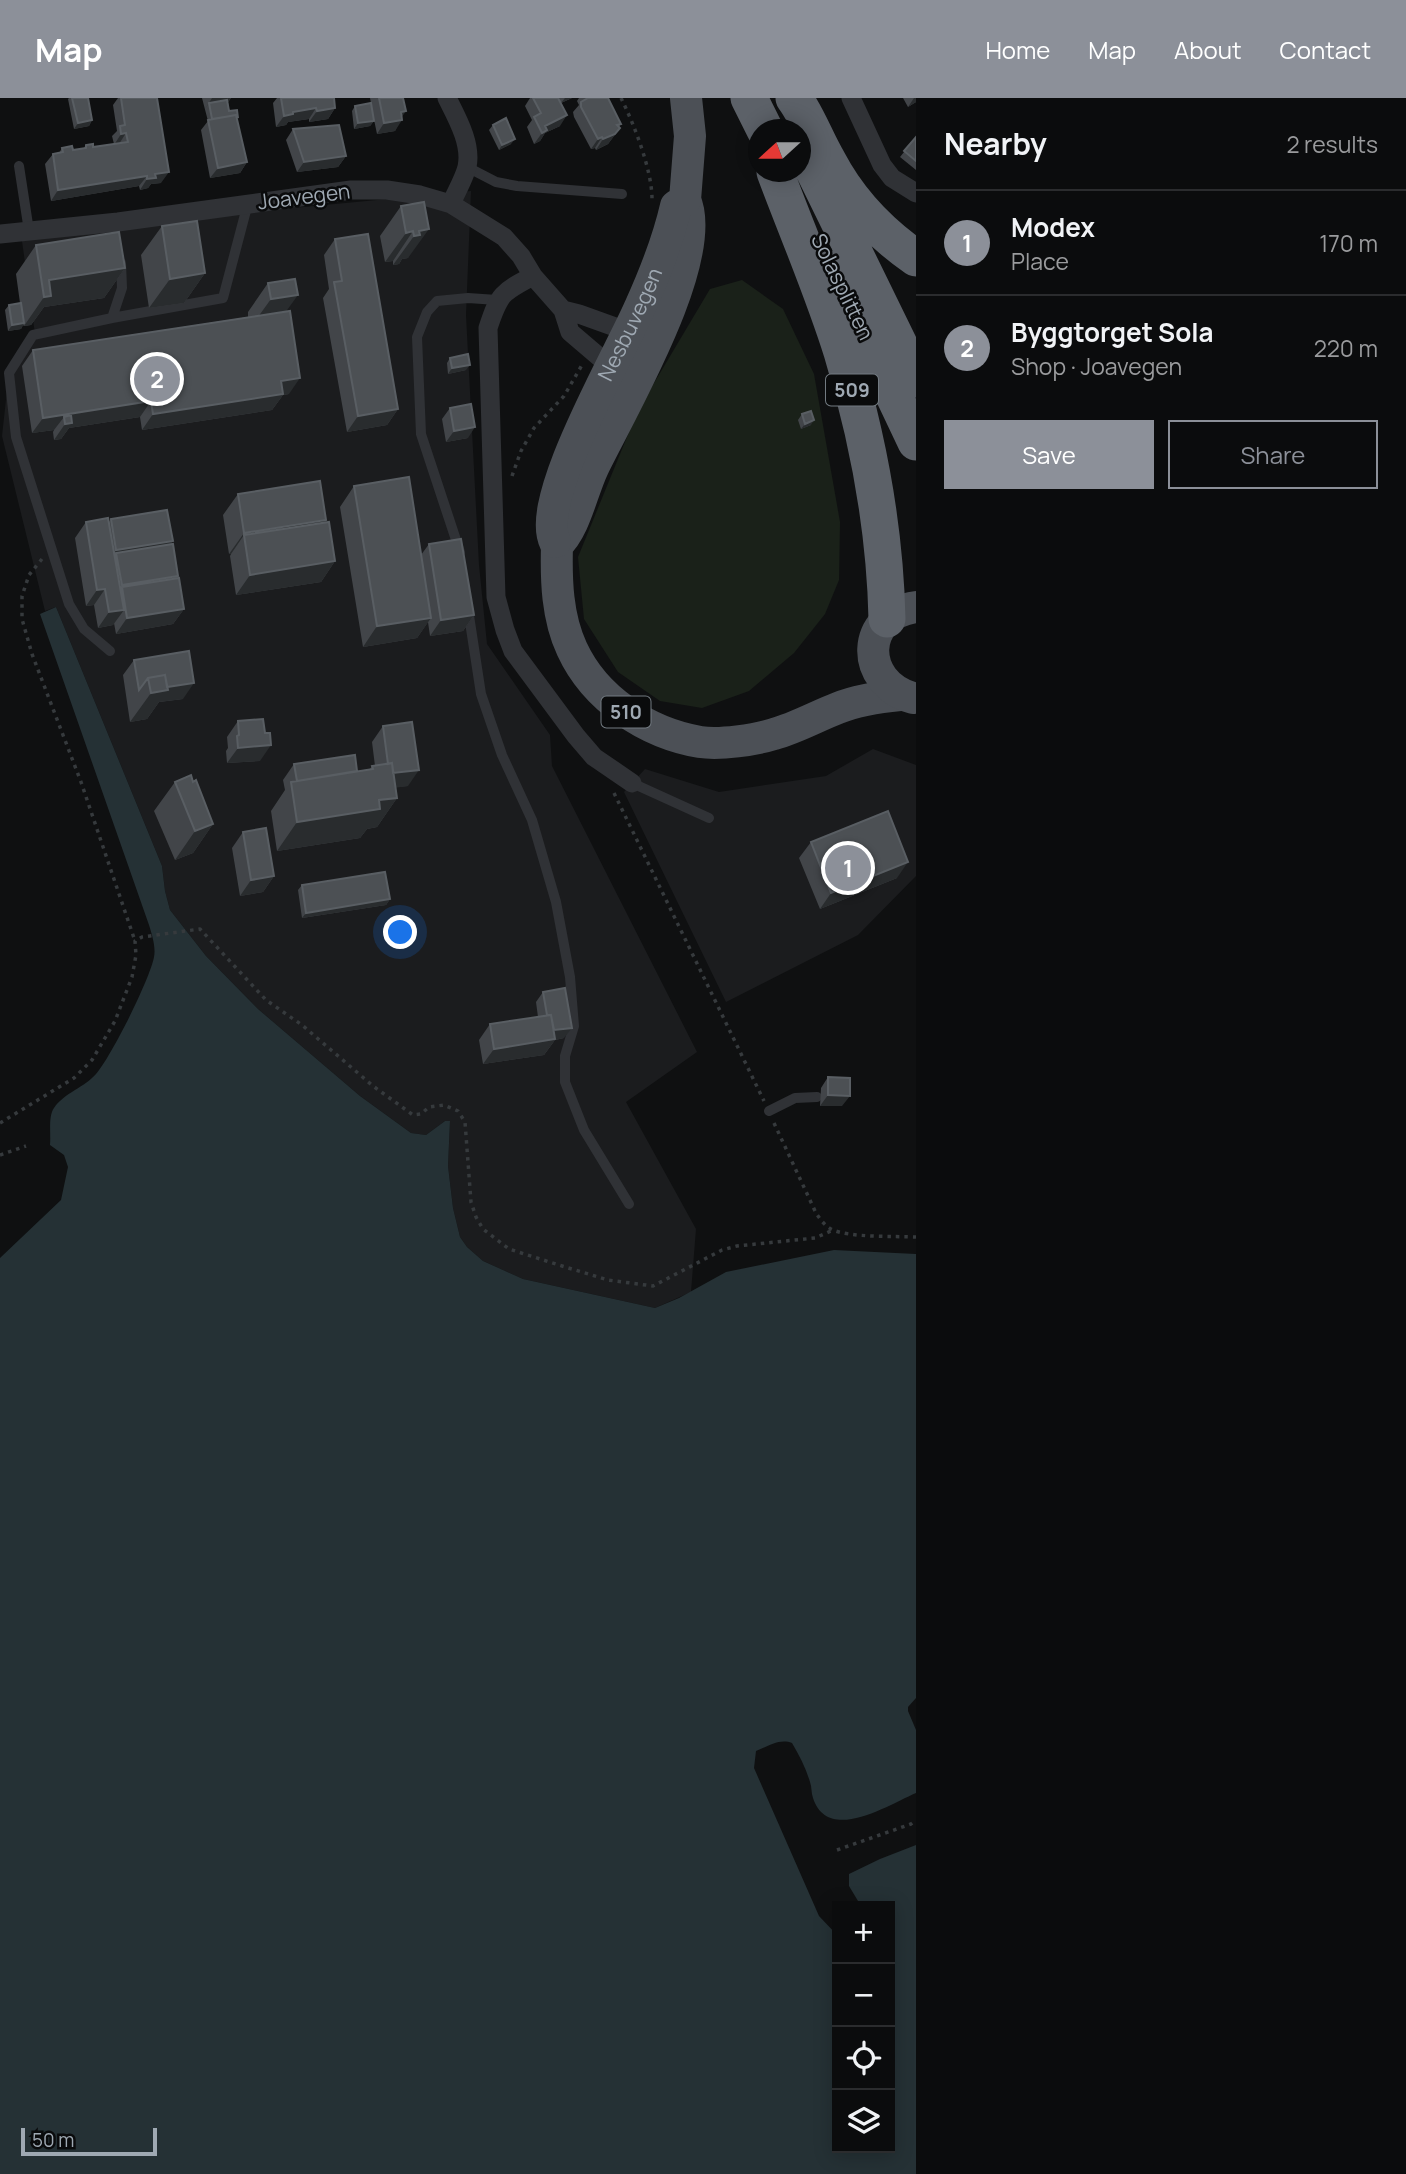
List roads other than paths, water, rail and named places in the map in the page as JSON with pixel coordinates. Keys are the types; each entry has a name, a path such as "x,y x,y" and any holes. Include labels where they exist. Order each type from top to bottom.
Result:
{"highway":[{"path":"748,98 756,119"},
{"path":"748,98 759,119"},
{"path":"779,98 789,119"},
{"path":"794,98 829,165 860,210 889,240 916,258"},
{"name":"Solasplitten","path":"811,164 916,379"},
{"name":"509","path":"779,182 841,351 866,440 885,568 902,613"},
{"name":"Solasplitten","path":"791,182 916,442"}],"main road":[{"name":"Nesbuvegen","path":"556,545 551,534 561,480 580,431 629,332 663,253 676,206 685,200 690,136 686,98"},
{"name":"510","path":"685,200 690,211 685,260 669,312 588,477 565,537 556,545 560,612 572,650 593,681 618,707 645,724 673,736 703,743 737,741 775,734 840,707 870,698 908,696"},
{"name":"510","path":"902,613 879,630 873,658 878,673 887,686 908,696"},
{"name":"510","path":"806,721 835,699 873,658"}],"street":[{"path":"447,98 461,127 467,148 467,167 451,204"},
{"path":"851,98 882,165 892,178 916,193"},
{"name":"Joavegen","path":"0,234 119,229 248,203 362,190 387,190 420,195 451,204 503,237 563,310 570,332 611,368"},
{"path":"533,276 510,288 497,300 488,328 496,597 513,651 594,757 632,783"},
{"path":"563,310 629,332 644,365 611,368"}],"lane":[{"path":"19,166 29,231"},
{"path":"467,167 496,182 517,187 622,194"},
{"path":"110,651 84,629 69,604 16,437 9,373 33,335 223,299 248,203"},
{"path":"112,318 122,288 120,248"},
{"path":"460,557 421,434 417,337 427,312 437,301 468,298 497,300"},
{"path":"466,594 481,694 502,755 533,820 556,902 570,977 574,1026 565,1056 565,1082 584,1130 629,1204"},
{"path":"632,783 709,818"},
{"path":"769,1111 795,1098 817,1097"}],"place":[{"name":"Byggtorget Sola","path":"157,379"},
{"name":"Modex","path":"848,868"}]}
